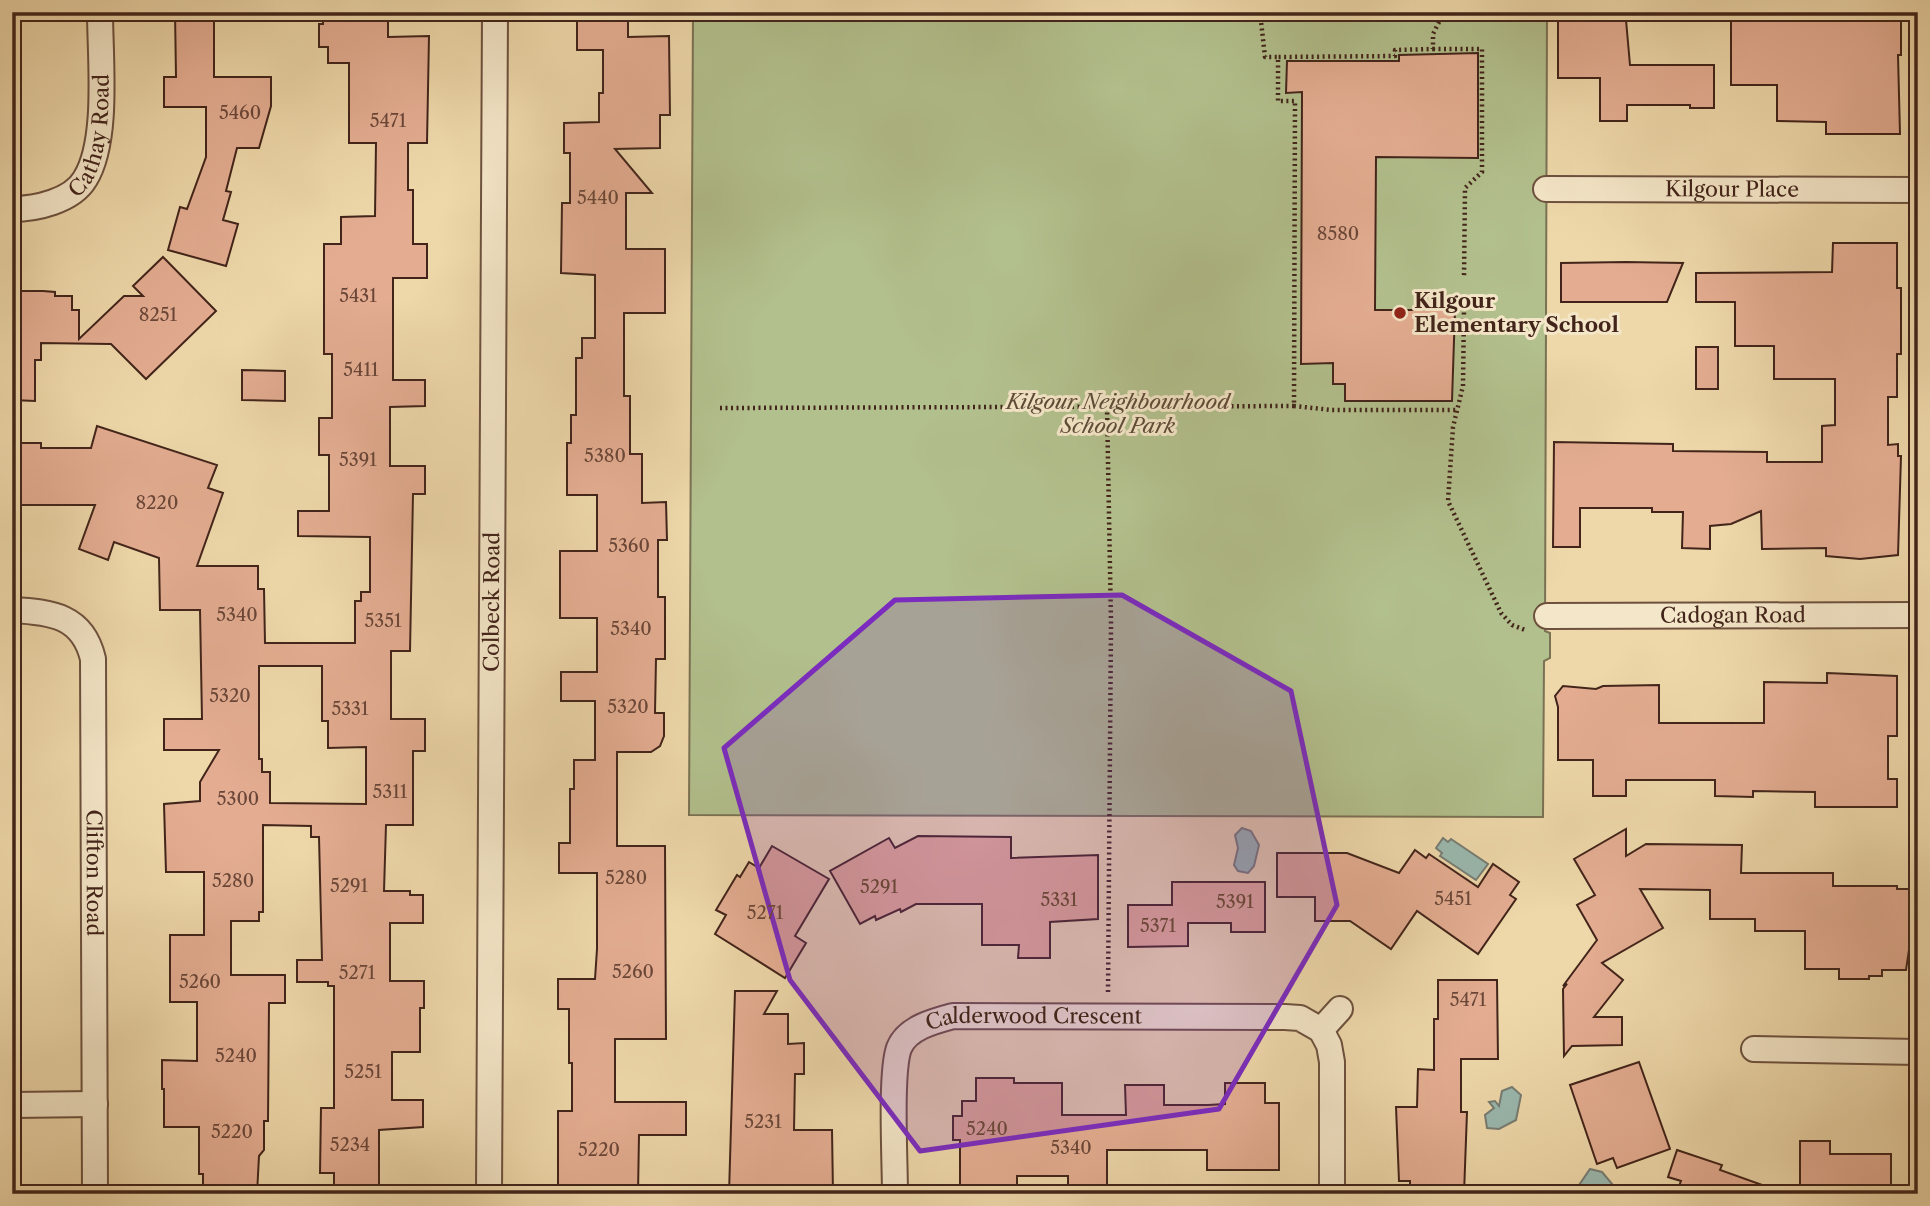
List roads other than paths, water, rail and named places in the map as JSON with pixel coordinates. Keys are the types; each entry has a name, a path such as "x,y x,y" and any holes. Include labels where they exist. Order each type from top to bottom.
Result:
{"street":[{"name":"Cathay Road","path":"12,209 29,209 56,202 85,181 99,145 100,12"},
{"name":"Colbeck Road","path":"489,1194 495,12"},
{"name":"Kilgour Place","path":"1546,189 1918,190"},
{"name":"Clifton Road","path":"12,610 48,615 75,624 89,642 93,659 95,1194"},
{"name":"Cadogan Road","path":"1540,624 1918,615"},
{"path":"1332,1194 1332,1062 1329,1045 1321,1030 1340,1009"},
{"name":"Calderwood Crescent","path":"895,1194 896,1068 900,1047 917,1029 953,1016 1108,1014 1293,1018 1312,1023 1321,1030"},
{"path":"1754,1049 1918,1052"},
{"path":"12,1105 95,1104"}],"water":[{"path":"1242,828 1251,831 1259,845 1254,866 1248,873 1238,871 1234,865 1238,848 1235,835"},
{"path":"1443,838 1448,842 1451,839 1488,864 1476,880 1440,856 1442,853 1436,848"},
{"path":"1512,1087 1521,1095 1516,1120 1499,1129 1487,1128 1485,1115 1494,1108 1489,1102 1495,1101 1499,1106 1502,1091"},
{"path":"1590,1169 1602,1172 1613,1185 1607,1194 1573,1194"}],"place":[{"name":"Kilgour Elementary School","path":"1400,313"}],"park label":[{"name":"Kilgour Neighbourhood School Park","path":"1118,414"}]}
